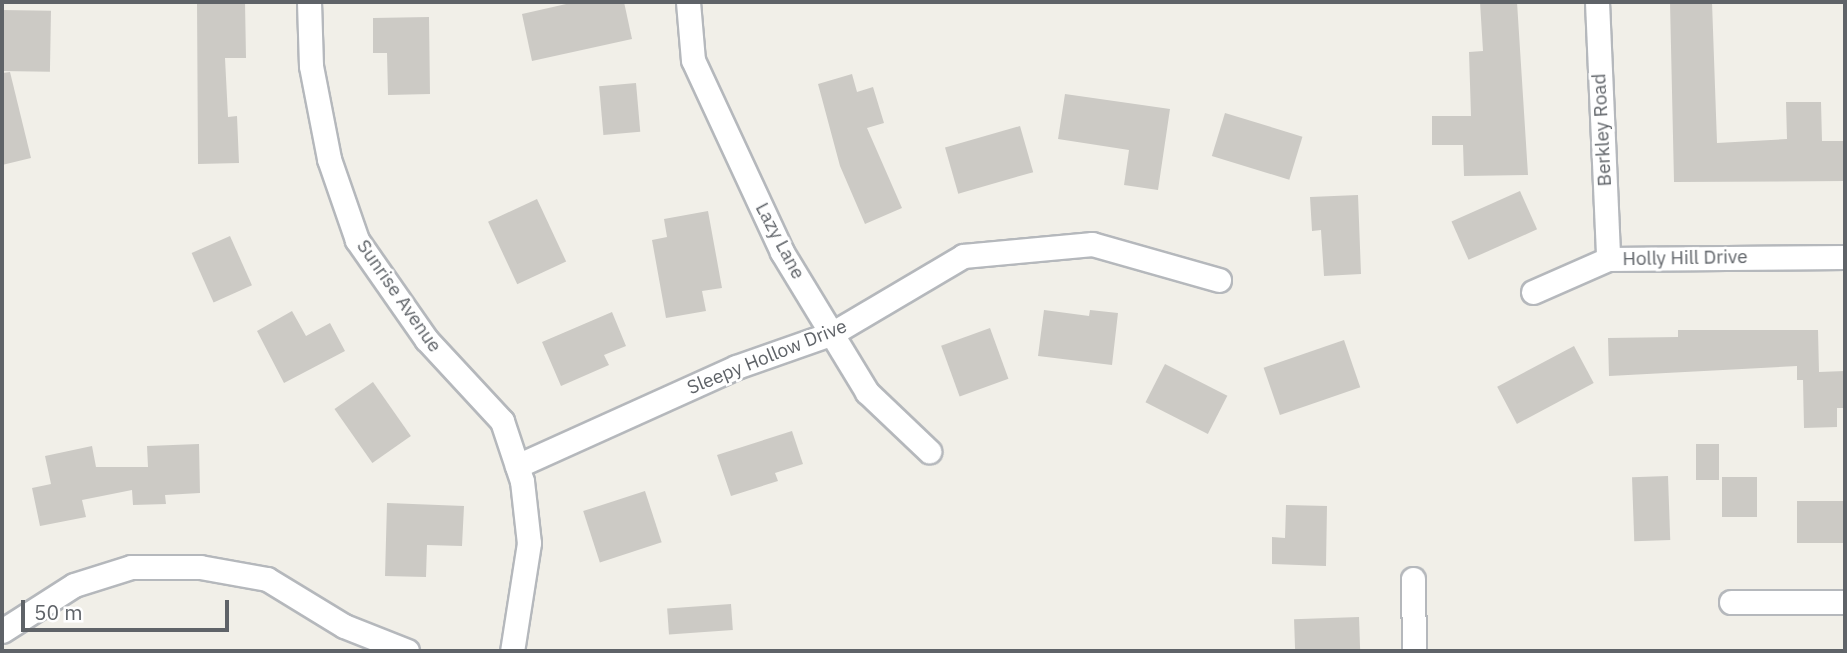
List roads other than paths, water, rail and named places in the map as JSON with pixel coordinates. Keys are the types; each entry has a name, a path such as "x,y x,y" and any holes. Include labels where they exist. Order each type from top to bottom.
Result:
{"street":[{"name":"Sunrise Avenue","path":"309,2 311,66 329,159 357,240 426,339 502,421 517,466 529,543 512,651"},
{"name":"Lazy Lane","path":"688,2 693,60 782,252 867,392 929,452"},
{"name":"Berkley Road","path":"1597,2 1608,259"},
{"name":"Sleepy Hollow Drive","path":"517,466 736,367 833,333 963,256 1092,244 1219,280"},
{"name":"Holly Hill Drive","path":"1533,292 1608,259 1845,257"},
{"path":"2,631 74,586 131,566 200,566 267,579 344,626 407,651"},
{"path":"1413,579 1414,651"},
{"path":"1731,602 1845,602"}]}
